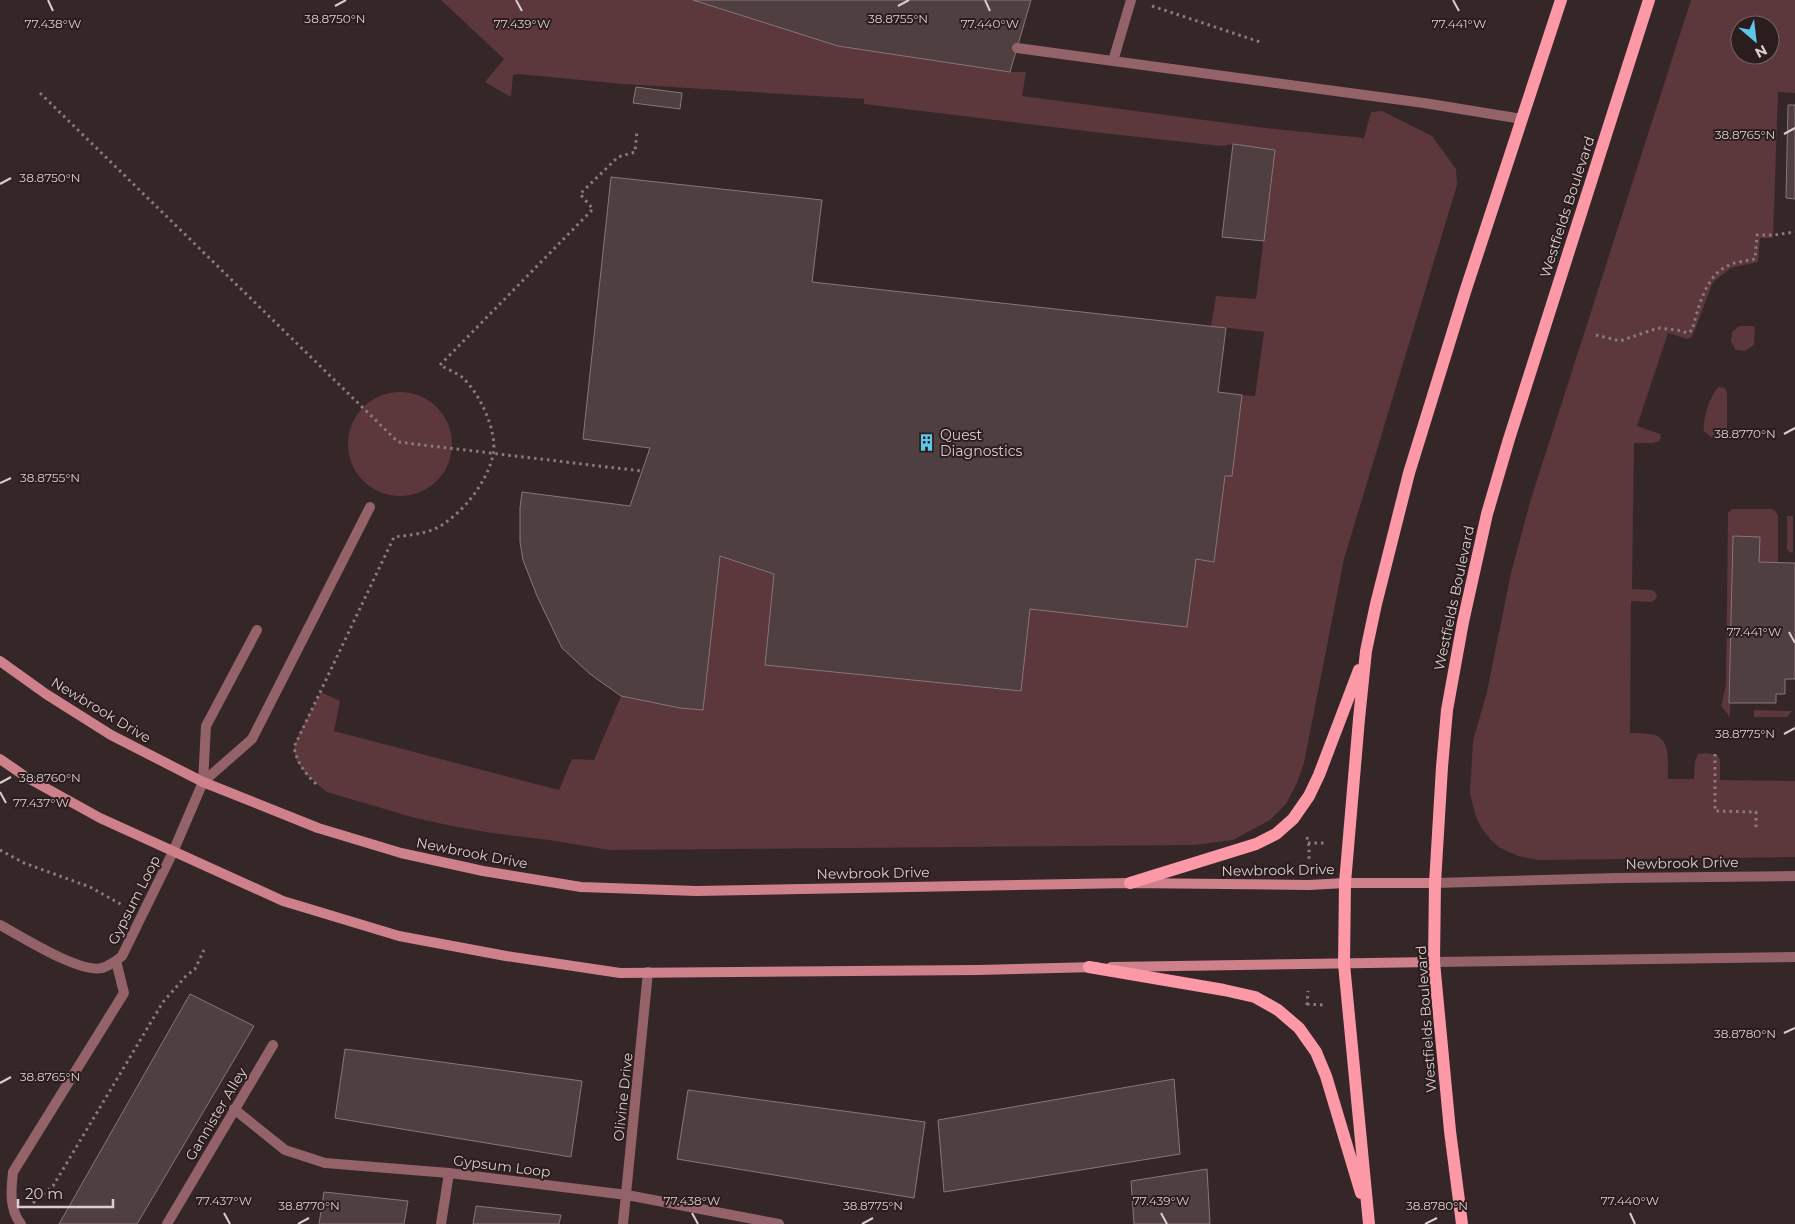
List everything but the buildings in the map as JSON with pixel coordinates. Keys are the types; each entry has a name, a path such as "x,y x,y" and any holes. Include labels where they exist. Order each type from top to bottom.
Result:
{"main road":[{"path":"1369,1224 1344,964 1345,882 1366,651 1376,604 1410,473 1465,292 1560,0"},
{"name":"Westfields Boulevard","path":"1462,1224 1450,1131 1434,962 1435,883 1447,710 1463,622 1487,514 1514,421 1649,0"},
{"path":"1130,883 1256,844 1276,834 1294,819 1309,796 1319,775 1366,651"},
{"path":"1089,967 1255,997 1278,1010 1298,1028 1316,1052 1326,1076 1369,1224"}],"street":[{"path":"1113,61 1131,0"},
{"path":"1017,48 1424,103 1522,119"},
{"path":"203,782 252,739 370,507"},
{"path":"203,782 206,726 257,630"},
{"name":"Newbrook Drive","path":"0,661 46,694 111,734 203,782 318,828 401,853 483,871 581,886 696,891 1130,883 1309,885 1345,882 1435,883 1795,876"},
{"path":"0,759 26,777 100,818 283,901 399,936 506,956 620,973 977,970 1795,958"},
{"name":"Gypsum Loop","path":"19,1221 11,1196 13,1172 124,994 116,961 122,956 142,916 173,852 203,782"},
{"path":"0,925 71,963 101,968 116,961"},
{"name":"Olivine Drive","path":"623,1224 648,972"},
{"name":"Gannister Alley","path":"167,1224 273,1045"},
{"name":"Gypsum Loop","path":"234,1109 285,1150 325,1163 449,1173 627,1196 779,1224"},
{"path":"441,1224 449,1173"}],"path":[{"path":"1152,0 1152,6 1260,42"},
{"path":"40,93 398,442 641,471"},
{"path":"316,784 306,774 296,758 294,748 394,537 424,532 442,525 453,516 477,490 488,472 494,453 489,418 473,388 461,377 440,365 593,209 580,194 618,157 635,152 637,131"},
{"path":"1596,335 1620,341 1658,328 1688,333 1692,330 1703,294 1714,276 1731,264 1755,259 1757,235 1795,232"},
{"path":"1715,754 1715,811 1756,812 1756,827"},
{"path":"1304,829 1308,843 1309,859"},
{"path":"1308,843 1324,843"},
{"path":"0,850 24,863 90,887 142,916"},
{"path":"19,1221 53,1186 163,1002 186,976 195,969 204,950"},
{"path":"1307,1004 1324,1005"}],"shaded area":[{"path":"441,0 693,0 838,46 1010,72 1026,72 1022,96 1265,128 1364,138 1371,112 1382,111 1432,136 1456,169 1457,185 1344,559 1304,763 1297,783 1286,804 1270,820 1233,840 1193,845 609,850 492,833 415,818 327,792 311,779 301,768 294,749 301,730 321,692 340,701 334,731 559,790 572,759 594,760 621,696 680,708 703,710 720,556 774,574 765,665 1021,691 1030,609 1187,627 1196,559 1213,561 1225,476 1232,476 1242,395 1255,396 1264,332 1211,326 1216,296 1256,299 1275,150 1233,144 1221,146 1102,133 864,104 864,99 623,84 518,74 513,75 511,97 485,82 504,59"},
{"path":"1691,0 1795,0 1795,93 1778,92 1773,238 1760,238 1758,262 1731,268 1713,282 1692,337 1687,339 1668,333 1637,426 1660,434 1661,438 1653,443 1634,443 1632,589 1653,590 1657,595 1656,599 1651,602 1631,601 1630,733 1649,734 1657,736 1662,740 1667,751 1668,779 1694,779 1695,761 1698,754 1706,753 1717,755 1720,759 1720,780 1795,781 1795,857 1538,860 1518,856 1500,848 1491,840 1482,829 1476,817 1470,793 1473,741 1487,692 1511,573 1530,502"},
{"path":"1739,326 1753,326 1755,328 1754,345 1745,351 1736,350 1731,342 1732,332"},
{"path":"1719,387 1725,388 1727,393 1727,430 1720,437 1712,438 1704,431 1704,421 1710,400"},
{"path":"400,392 420,396 437,407 448,424 452,444 448,464 437,481 420,492 400,496 380,492 363,481 352,464 348,444 352,424 363,407 380,396"},
{"path":"1732,509 1772,509 1775,511 1778,515 1778,563 1759,562 1759,537 1733,537 1730,717 1721,706 1726,685 1728,513"},
{"path":"1787,516 1793,516 1793,553 1787,549"},
{"path":"1754,710 1792,711 1787,717 1754,717"}],"place":[{"name":"Quest Diagnostics","path":"926,443"}]}
